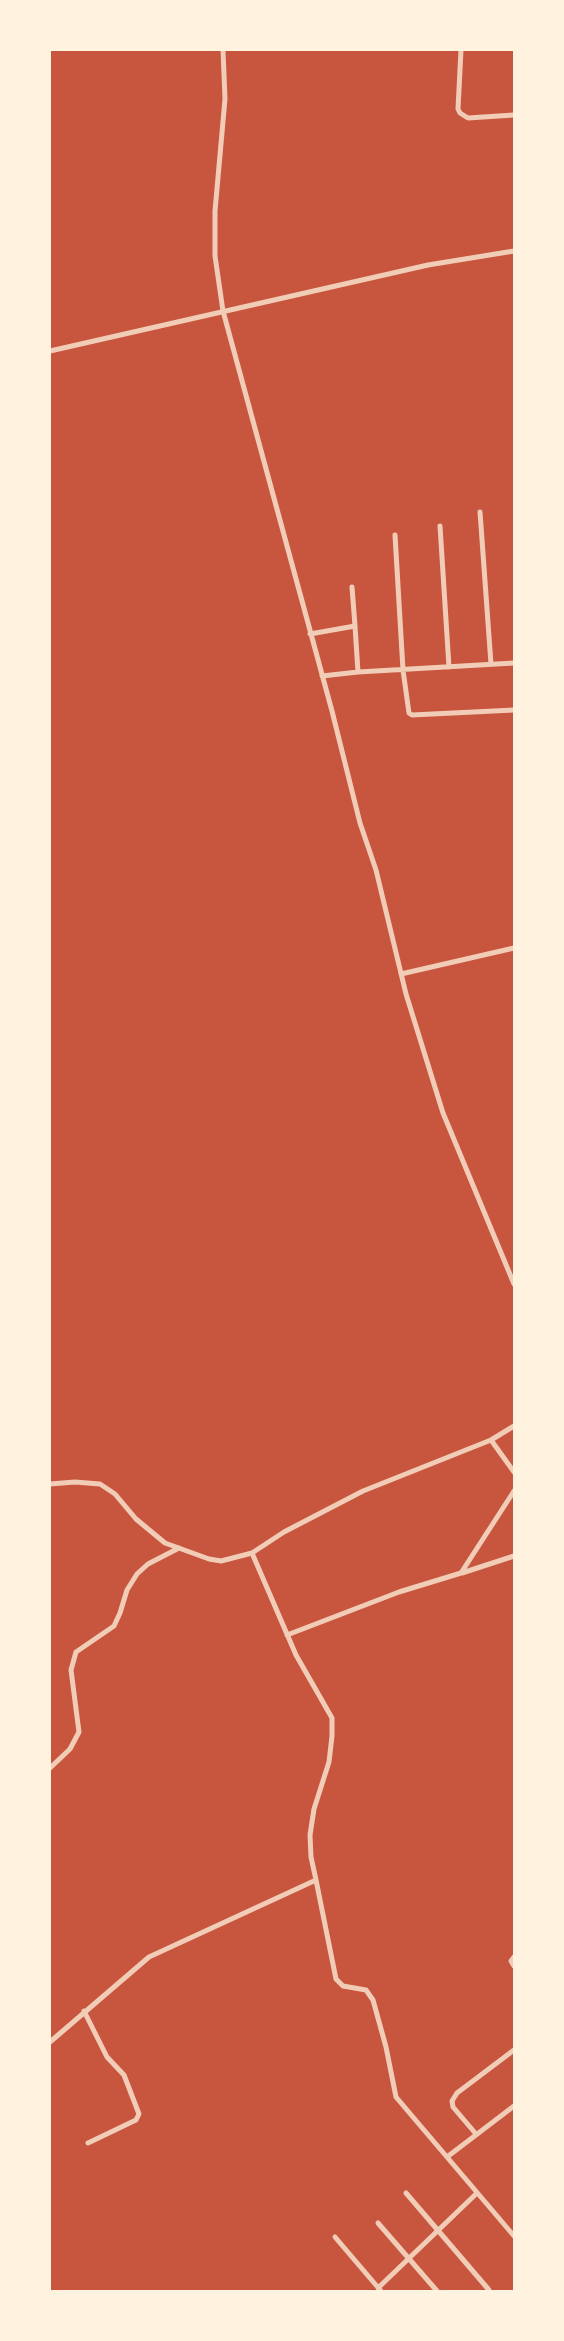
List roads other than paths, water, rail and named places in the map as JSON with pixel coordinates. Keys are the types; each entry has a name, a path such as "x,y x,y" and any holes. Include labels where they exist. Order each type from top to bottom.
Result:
{"street":[{"path":"223,50 225,99 215,212 215,256 223,311 269,474 360,823 376,870 401,974 443,1113 514,1284"},
{"path":"461,50 458,109 460,113 468,118 514,115"},
{"path":"50,351 428,264 514,251"},
{"path":"480,512 491,664"},
{"path":"440,526 449,667"},
{"path":"395,535 404,670 410,714 514,710"},
{"path":"352,587 358,672"},
{"path":"310,634 355,626"},
{"path":"322,676 358,672 514,663"},
{"path":"401,974 514,948"},
{"path":"50,1484 75,1482 100,1484 115,1494 136,1519 165,1543 221,1561 252,1553 284,1532 363,1491 491,1440 514,1426"},
{"path":"491,1440 514,1472"},
{"path":"461,1573 514,1492"},
{"path":"50,1768 70,1749 79,1732 71,1670 76,1652 114,1626 127,1590 137,1574 148,1564 179,1548"},
{"path":"252,1553 287,1636 332,1718 329,1762 314,1809 310,1835 311,1858 336,1979 343,1986 361,1988 370,1994 382,2031 396,2097 514,2236"},
{"path":"287,1636 400,1592 514,1556"},
{"path":"50,2042 133,1969 163,1949 316,1880"},
{"path":"514,1957 511,1961 514,1966"},
{"path":"84,2011 106,2057 124,2075 139,2114 136,2120 88,2143"},
{"path":"476,2134 452,2107 452,2101 457,2093 514,2050"},
{"path":"447,2157 514,2106"},
{"path":"406,2193 489,2290"},
{"path":"335,2236 379,2290 477,2193"},
{"path":"378,2223 437,2291"}]}
